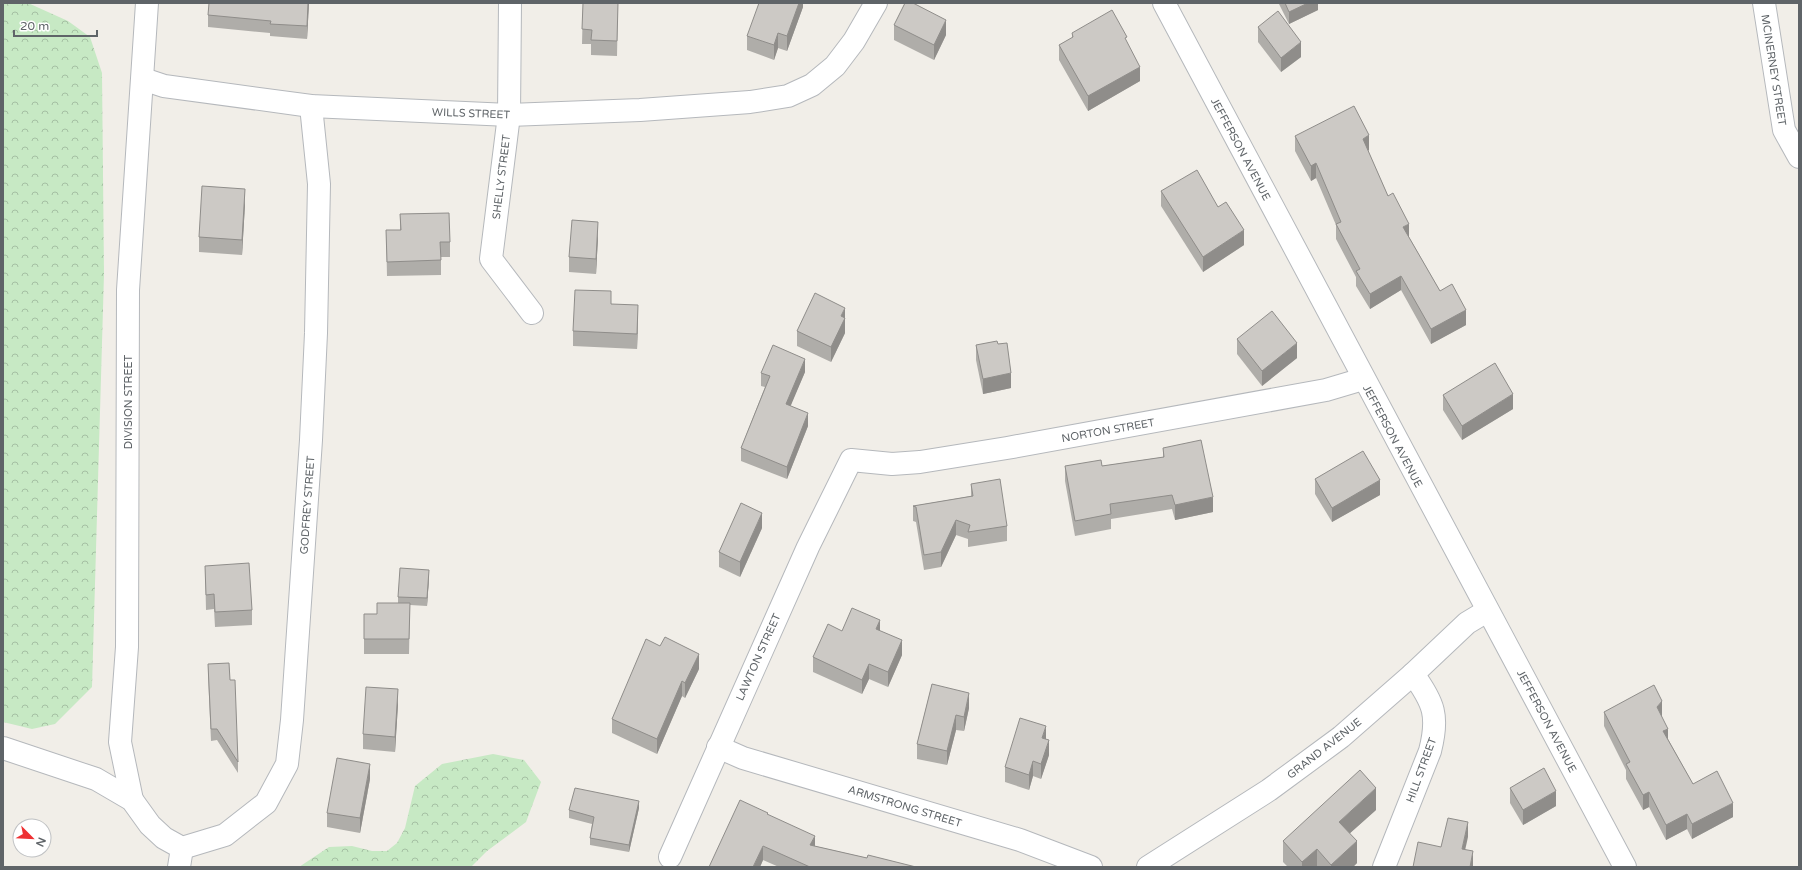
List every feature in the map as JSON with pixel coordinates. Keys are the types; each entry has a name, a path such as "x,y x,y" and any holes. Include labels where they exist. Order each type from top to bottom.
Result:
{"street":[{"name":"DIVISION STREET","path":"132,800 120,742 127,647 128,290 147,3"},
{"name":"SHELLY STREET","path":"510,3 508,115 491,259 532,313"},
{"name":"WILLS STREET","path":"143,79 164,86 311,106 508,115 640,110 750,102 788,96 800,92 812,85 835,66 854,41 876,3"},
{"name":"JEFFERSON AVENUE","path":"1164,3 1363,379 1625,867"},
{"name":"MCINERNEY STREET","path":"1764,3 1784,130 1799,157"},
{"name":"GODFREY STREET","path":"3,748 96,779 132,800 150,825 181,857 225,835 266,803 287,764 292,720 311,440 316,333 319,184 311,106"},
{"name":"NORTON STREET","path":"850,460 892,464 920,462 1007,448 1326,390 1363,379"},
{"name":"LAWTON STREET","path":"670,856 808,546 850,460"},
{"name":"GRAND AVENUE","path":"1148,867 1270,790 1341,736 1414,674 1468,623 1488,611"},
{"name":"HILL STREET","path":"1384,867 1430,751 1434,736 1434,711 1423,688 1414,674"},
{"name":"ARMSTRONG STREET","path":"718,747 743,758 1020,840 1091,867"}],"green space":[{"path":"3,3 28,3 68,21 90,37 102,73 104,274 92,687 55,724 32,729 3,722"},
{"path":"493,754 524,760 541,782 526,822 487,851 471,867 299,867 329,847 352,846 372,851 387,851 397,843 405,828 415,786 442,764"}],"building":[{"path":"209,3 308,3 307,26 270,24 271,21 208,15"},
{"path":"583,3 618,3 617,41 591,40 592,30 582,29"},
{"path":"759,3 799,3 787,36 778,33 774,45 747,36"},
{"path":"905,3 913,3 946,20 934,45 894,25"},
{"path":"1285,3 1308,3 1289,12"},
{"path":"1112,10 1127,37 1125,38 1140,67 1088,96 1059,45 1073,37 1072,33"},
{"path":"1278,11 1301,42 1281,58 1258,27"},
{"path":"1354,106 1369,135 1363,139 1388,196 1393,193 1409,224 1403,227 1440,291 1452,284 1466,310 1431,329 1401,276 1370,294 1356,271 1360,269 1336,224 1341,222 1316,163 1311,166 1295,136"},
{"path":"1197,170 1218,207 1226,202 1244,230 1203,257 1161,191"},
{"path":"202,186 245,189 242,240 199,237"},
{"path":"449,213 450,242 440,242 441,260 387,262 386,230 401,230 400,214"},
{"path":"572,220 598,222 596,259 569,257"},
{"path":"575,290 611,291 611,304 638,305 637,334 573,331"},
{"path":"815,293 845,308 841,316 845,318 831,347 797,331"},
{"path":"1272,311 1297,343 1262,371 1237,339"},
{"path":"997,341 998,344 1007,343 1011,373 983,379 976,345"},
{"path":"773,345 805,359 786,404 808,413 787,467 741,448 770,376 761,373"},
{"path":"1495,363 1513,394 1462,426 1443,395"},
{"path":"1201,440 1213,497 1175,505 1172,495 1110,504 1111,514 1075,521 1065,466 1101,460 1102,466 1164,457 1163,448"},
{"path":"1363,451 1380,480 1332,508 1315,479"},
{"path":"1000,479 1007,526 968,532 970,525 956,520 941,552 924,555 916,507 913,506 973,496 971,484"},
{"path":"741,503 762,513 740,562 719,552"},
{"path":"249,563 252,610 215,612 214,594 206,595 205,566"},
{"path":"400,568 429,570 427,598 398,597"},
{"path":"377,603 410,603 409,639 364,639 364,614 377,614"},
{"path":"852,608 880,620 876,629 902,640 888,672 869,664 862,680 813,657 828,624 842,631"},
{"path":"665,637 699,654 685,683 682,681 657,739 612,719 646,639 660,646"},
{"path":"229,663 230,680 235,680 238,762 217,729 211,729 208,664"},
{"path":"932,684 969,693 964,717 956,715 947,751 917,744"},
{"path":"1654,685 1662,701 1657,707 1668,729 1663,731 1693,784 1717,771 1733,803 1692,824 1687,814 1666,825 1649,792 1643,795 1626,764 1630,762 1604,712"},
{"path":"366,687 398,689 395,737 363,734"},
{"path":"1020,718 1046,726 1042,738 1049,740 1041,764 1033,761 1029,775 1005,767"},
{"path":"337,758 370,764 360,818 327,813"},
{"path":"1544,768 1556,791 1523,810 1510,788"},
{"path":"1360,770 1376,788 1339,822 1357,841 1331,865 1317,849 1302,862 1283,841"},
{"path":"575,788 639,801 629,845 590,838 594,817 569,810"},
{"path":"740,800 815,836 810,845 867,858 868,855 916,867 810,867 763,846 753,867 709,867"},
{"path":"1448,818 1468,822 1462,849 1473,851 1470,867 1413,867 1418,842 1441,847"}]}
